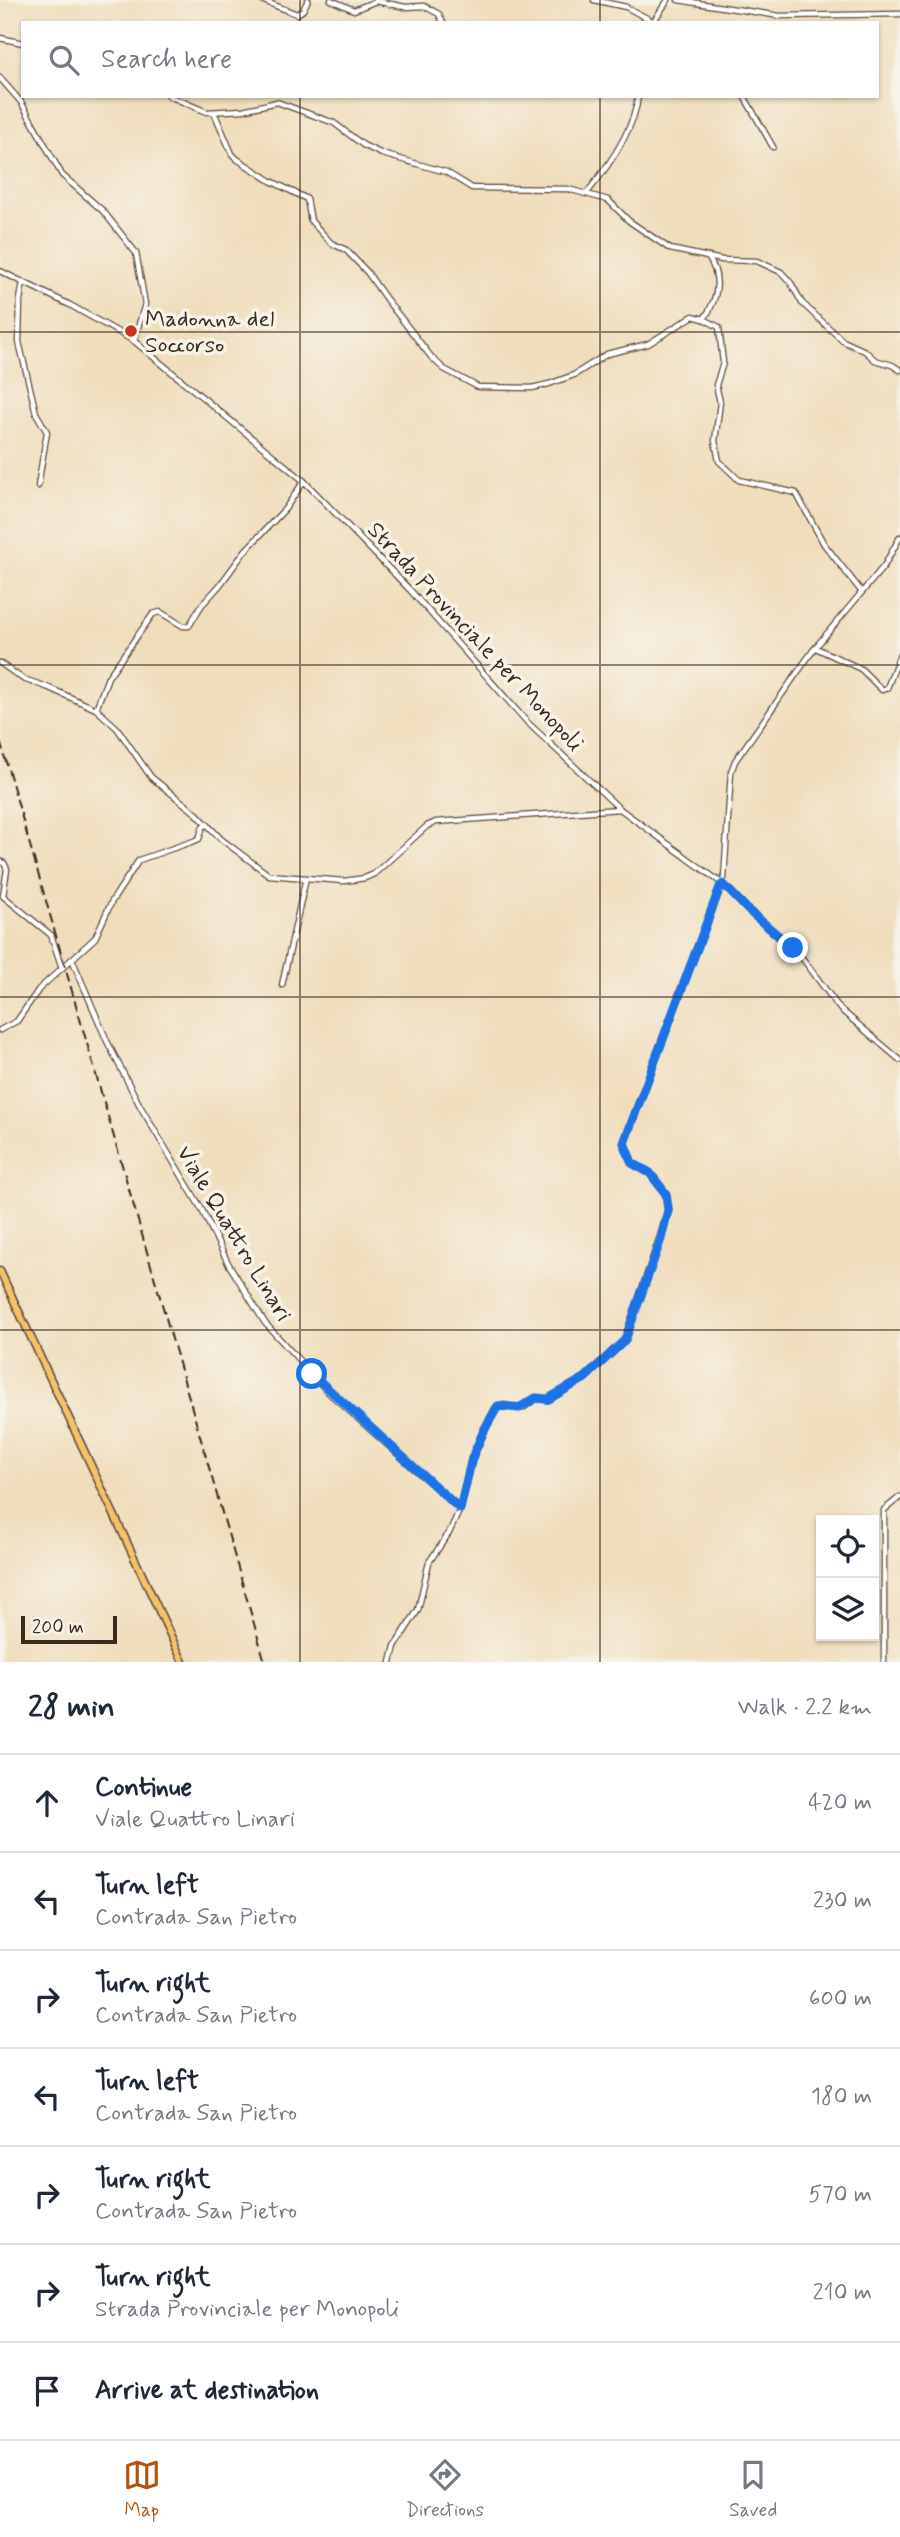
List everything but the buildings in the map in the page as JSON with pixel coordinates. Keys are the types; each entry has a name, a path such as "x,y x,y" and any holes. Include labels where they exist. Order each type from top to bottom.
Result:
{"main road":[{"path":"0,1271 183,1662"}],"street":[{"path":"261,0 297,13 305,8 308,0"},
{"path":"331,0 354,10 379,1 405,7 427,6 439,14 442,21"},
{"path":"594,0 626,7 652,21"},
{"path":"655,21 668,0"},
{"path":"678,0 780,16 900,14"},
{"path":"0,38 21,43"},
{"path":"0,78 21,102 62,174 103,211 136,253 145,304 134,341"},
{"path":"174,98 207,112 243,110 276,102 334,123 363,145 382,154 446,172 472,188 568,190 587,193 612,202 629,220 665,247 708,257 757,261 781,272 802,303 847,344 900,370"},
{"path":"587,193 618,148 636,108 638,98"},
{"path":"745,98 773,147"},
{"path":"214,112 232,154 271,181 307,199 310,221 331,243 346,250 367,272 432,358 444,369 474,386 532,388 549,384 574,375 612,352 648,344 693,316 719,327 723,369 716,385 720,402 715,441 719,461 739,480 796,493 824,544 861,591"},
{"path":"704,319 713,305 717,278 716,269 708,257"},
{"name":"Strada Provinciale per Monopoli","path":"0,271 70,304 134,341 304,481 410,590 527,722 620,809 723,884 748,910 800,955 839,1009 900,1060"},
{"path":"23,282 19,342 36,413 47,429 38,486"},
{"path":"96,709 105,682 115,665 153,614 160,612 183,626 189,626 201,606 285,509 304,481"},
{"path":"391,1662 395,1646 418,1610 429,1562 444,1541 460,1509 472,1458 498,1406 519,1408 536,1398 548,1399 585,1378 628,1336 668,1210 666,1194 650,1173 632,1163 624,1143 723,884 731,772 735,761 815,648 884,566 900,537"},
{"path":"815,648 861,669 882,690 887,688 900,654"},
{"path":"0,663 23,679 96,709 117,728 147,773 221,839 266,873 286,878 347,881 370,876 412,838 436,822 620,809"},
{"path":"0,1030 18,1021 38,989 96,938 112,901 139,860 199,839 203,826 208,825"},
{"path":"0,860 5,863 7,869 3,896 51,935 62,968"},
{"path":"282,985 306,878"},
{"name":"Viale Quattro Linari","path":"72,958 107,1041 140,1106 201,1208 228,1263 265,1323 329,1393 460,1509"},
{"path":"884,1662 884,1512 900,1497"}],"railway":[{"path":"0,741 265,1662"}],"place":[{"name":"Madonna del Soccorso","path":"131,331"}],"route":[{"path":"312,1374 329,1393 460,1509 472,1458 495,1409 501,1405 523,1408 536,1398 548,1399 585,1378 628,1336 661,1239 668,1210 666,1194 650,1173 632,1163 624,1143 720,887 723,884 748,910 793,948"}]}
